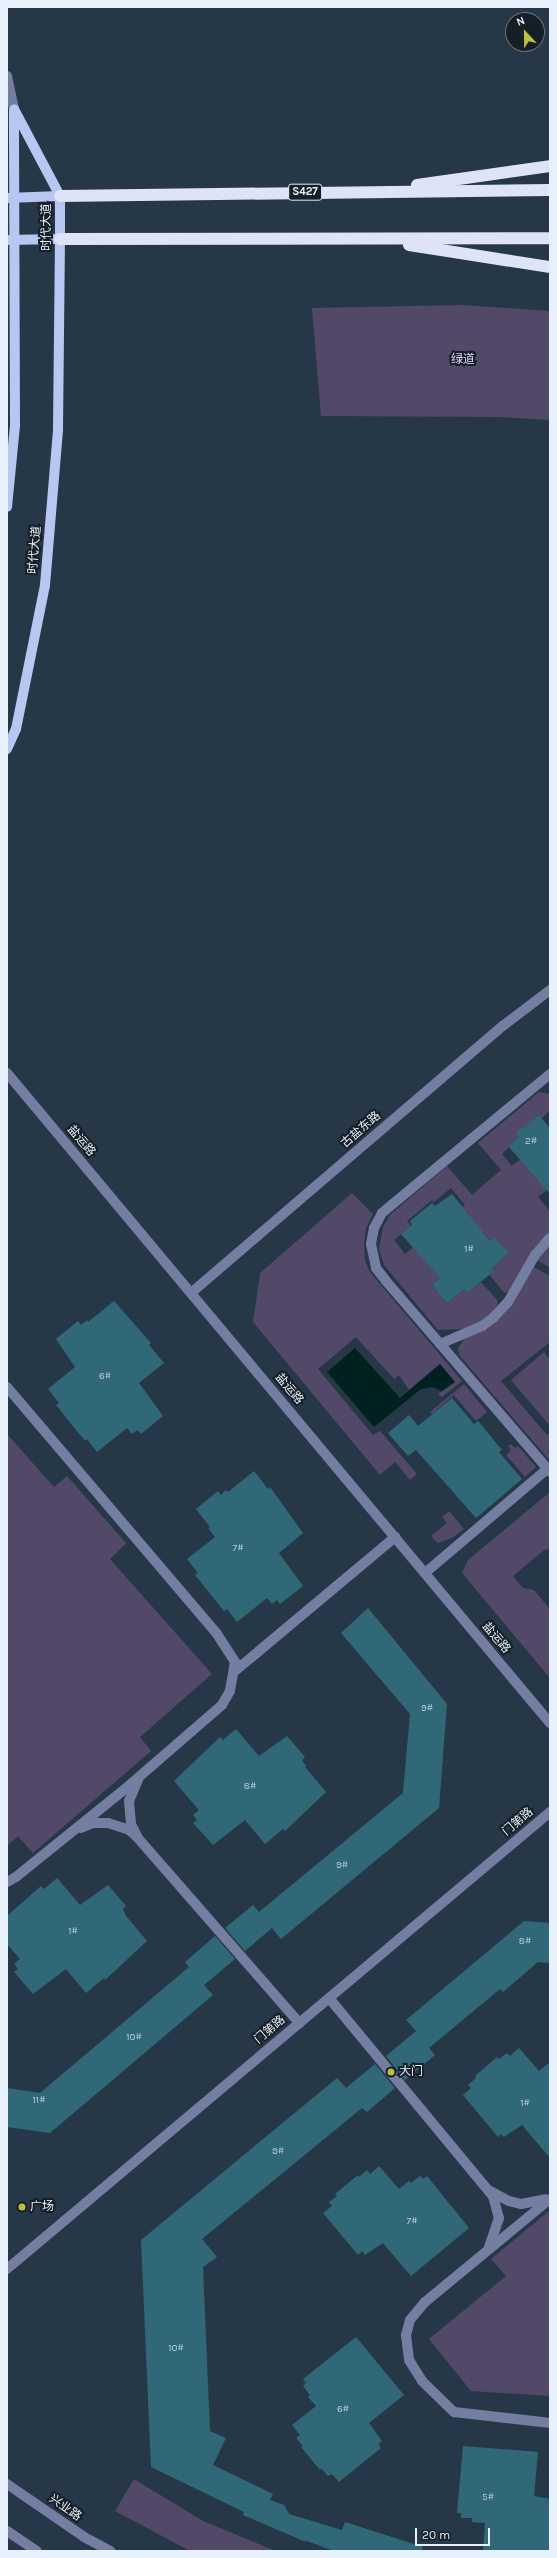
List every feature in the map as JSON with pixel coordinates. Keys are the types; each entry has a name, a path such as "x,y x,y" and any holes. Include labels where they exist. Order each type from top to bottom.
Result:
{"highway":[{"path":"371,192 550,166"},
{"name":"S427","path":"60,196 550,190"},
{"path":"60,239 550,238"},
{"path":"372,239 550,267"}],"main road":[{"name":"时代大道","path":"7,749 16,729 45,585 58,429 60,196 14,109"},
{"path":"7,507 15,425 11,198 14,109"},
{"name":"S427","path":"11,198 60,196"},
{"path":"12,240 60,239"}],"street":[{"path":"7,76 14,109"},
{"name":"古盐东路","path":"191,1293 504,1025 550,990"},
{"name":"盐运路","path":"7,1072 550,1723"},
{"path":"425,1573 548,1470 376,1268 372,1252 374,1228 382,1213 550,1074"},
{"path":"440,1344 482,1326 493,1318 508,1302 535,1255 550,1238"},
{"path":"7,1387 217,1634 235,1662 235,1671 230,1691 222,1705 72,1832 16,1877 7,1882"},
{"path":"235,1671 395,1537"},
{"path":"137,1837 131,1824 129,1801 141,1774"},
{"name":"门第路","path":"7,2269 550,1812"},
{"path":"72,1832 93,1823 108,1823 129,1830 137,1837 299,2023"},
{"path":"329,1998 493,2196 499,2218 487,2251"},
{"path":"488,2189 509,2201 521,2204 531,2204 550,2198"},
{"path":"550,2198 425,2302 410,2320 406,2335 409,2360 422,2381 454,2412 550,2423"},
{"name":"兴业路","path":"7,2484 84,2537 110,2551"},
{"path":"7,2531 37,2551"}],"green space":[{"name":"绿道","path":"463,305 550,311 550,420 501,417 321,416 312,308"},
{"path":"539,1092 550,1094 550,1111 542,1118 539,1115 517,1133 519,1137 502,1154 512,1166 522,1158 550,1172 547,1190 538,1197 550,1211 550,1232 533,1249 508,1292 504,1293 489,1274 494,1270 492,1268 509,1253 495,1237 490,1241 484,1233 468,1246 457,1212 465,1205 451,1188 434,1202 432,1200 407,1221 411,1226 394,1240 405,1254 414,1247 440,1278 432,1285 447,1303 464,1289 467,1293 481,1282 497,1300 498,1305 488,1317 474,1325 462,1329 438,1330 384,1265 379,1249 383,1227 390,1215 447,1166 472,1195 501,1170 478,1143"},
{"path":"352,1193 373,1214 366,1228 364,1243 365,1261 370,1272 462,1381 442,1397 438,1394 455,1382 440,1364 409,1390 399,1375 394,1379 356,1337 318,1369 373,1435 380,1431 417,1474 410,1480 395,1462 380,1475 253,1322 260,1273"},
{"path":"550,1243 550,1268 537,1260"},
{"path":"534,1267 550,1276 550,1342 501,1381 547,1435 550,1433 550,1461 459,1355 458,1348 465,1338 492,1324 506,1311"},
{"path":"544,1352 550,1359 550,1426 511,1380"},
{"path":"464,1384 487,1412 476,1421 454,1395 432,1414 430,1412"},
{"path":"7,1434 54,1487 67,1476 126,1543 110,1559 212,1674 140,1737 151,1751 33,1853 18,1836 7,1846"},
{"path":"511,1444 515,1448 518,1446 536,1467 525,1477 506,1455 511,1450 508,1446"},
{"path":"550,1492 550,1549 544,1550 513,1576 523,1588 534,1590 550,1609 550,1678 462,1573 468,1560"},
{"path":"449,1511 464,1529 452,1538 438,1543 431,1536 447,1523 442,1517"},
{"path":"550,2210 550,2396 471,2391 429,2339 506,2276 491,2259"},
{"path":"134,2479 203,2521 276,2551 190,2551 115,2511"}],"shaded area":[{"path":"355,1348 400,1398 440,1364 455,1382 442,1391 432,1387 421,1389 374,1427 327,1372"}],"building":[{"path":"539,1115 550,1128 550,1194 508,1146 519,1137 516,1133"},
{"path":"452,1194 490,1241 495,1237 509,1253 492,1268 494,1271 467,1293 464,1289 447,1303 432,1285 440,1278 401,1234 412,1225 410,1221 432,1203 435,1206"},
{"path":"114,1301 151,1343 149,1345 164,1363 139,1383 163,1416 141,1434 138,1430 132,1434 127,1428 97,1452 87,1439 85,1441 56,1405 59,1403 48,1389 75,1367 56,1339 78,1321 81,1325 87,1320 88,1322"},
{"path":"452,1398 474,1424 478,1421 502,1450 499,1452 522,1479 476,1518 416,1450 408,1456 388,1433 409,1415 418,1426"},
{"path":"254,1471 268,1489 270,1487 303,1533 279,1553 303,1586 280,1604 277,1600 272,1604 267,1598 237,1622 227,1609 224,1611 195,1575 198,1573 187,1559 215,1537 208,1528 210,1527 196,1509 218,1491 221,1495 226,1490 228,1492"},
{"path":"368,1608 447,1704 439,1808 281,1939 272,1928 245,1951 225,1928 253,1905 259,1912 403,1793 410,1714 341,1633"},
{"path":"236,1729 259,1756 287,1736 305,1757 302,1760 306,1766 305,1767 326,1792 285,1831 283,1829 265,1844 245,1820 213,1845 193,1823 197,1820 193,1815 199,1810 174,1781 220,1737 223,1740"},
{"path":"57,1878 80,1905 108,1885 126,1906 123,1909 126,1916 147,1941 105,1980 104,1978 86,1993 66,1969 33,1994 14,1972 18,1969 14,1964 20,1959 7,1944 7,1916 41,1886 44,1889"},
{"path":"524,1921 550,1923 550,1963 538,1962 503,1992 500,1989 429,2048 435,2055 405,2080 386,2056 416,2031 406,2020"},
{"path":"215,1936 235,1959 204,1985 213,1995 50,2133 7,2127 7,2088 40,2093 189,1967 185,1962"},
{"path":"519,2048 539,2071 550,2062 550,2158 522,2125 504,2137 501,2134 498,2137 463,2095 471,2088 468,2085 476,2078 475,2076 497,2057 499,2059 507,2053 510,2056"},
{"path":"375,2064 395,2088 367,2112 362,2108 202,2239 217,2257 203,2267 210,2431 226,2438 213,2465 273,2494 270,2500 284,2505 289,2514 342,2530 345,2522 423,2547 422,2551 334,2551 304,2540 306,2542 243,2515 244,2512 151,2467 141,2240 337,2078 346,2088"},
{"path":"379,2166 399,2189 409,2181 411,2183 420,2176 423,2179 427,2176 469,2228 411,2276 383,2243 365,2255 362,2251 358,2255 323,2213 332,2206 329,2202 337,2196 335,2194 358,2175 359,2177 367,2170 370,2174"},
{"path":"356,2337 404,2395 369,2423 382,2441 378,2444 381,2448 339,2482 332,2474 328,2476 321,2468 320,2470 301,2447 303,2446 296,2438 300,2435 292,2425 316,2406 308,2397 310,2395 303,2386 306,2383 303,2379"},
{"path":"463,2446 538,2452 534,2496 550,2499 550,2551 483,2551 485,2523 472,2522 472,2518 461,2518 461,2513 457,2513"}],"place":[{"name":"大门","path":"391,2072"},
{"name":"广场","path":"22,2207"}]}
